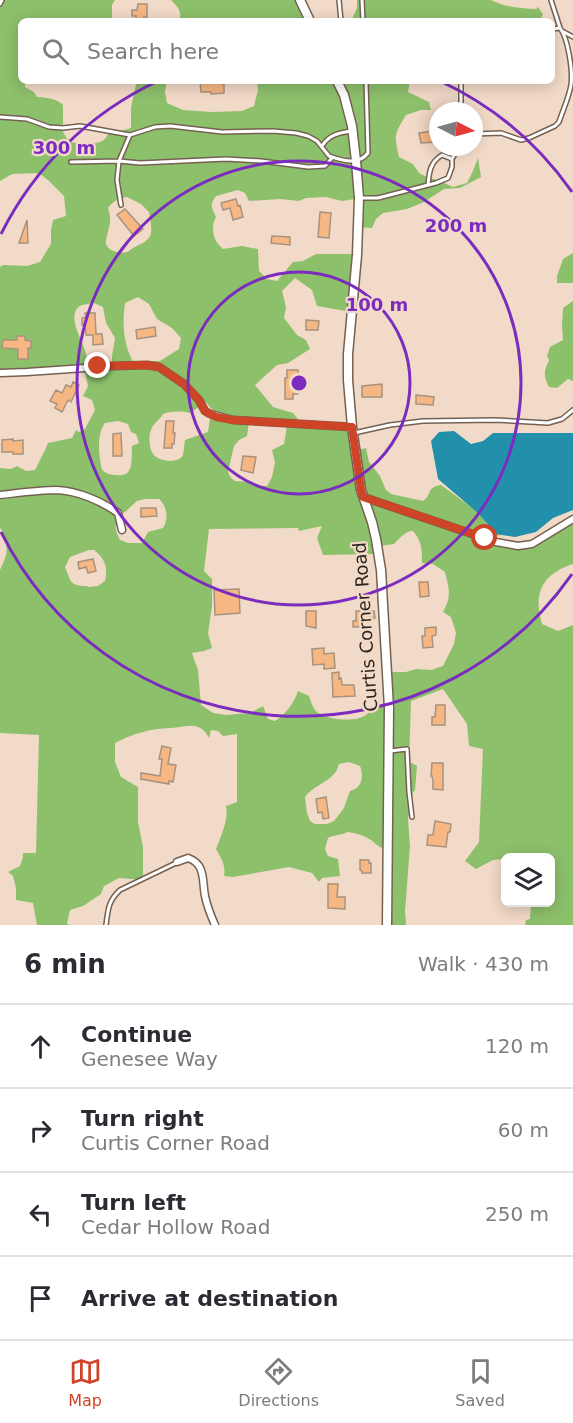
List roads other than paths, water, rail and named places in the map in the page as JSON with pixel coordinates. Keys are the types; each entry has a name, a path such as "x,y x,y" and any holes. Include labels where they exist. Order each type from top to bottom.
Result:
{"street":[{"path":"300,0 309,18"},
{"name":"Curtis Corner Road","path":"338,84 344,95 352,131 359,198 348,367 352,430 361,490 372,522 381,570 389,708 387,925"},
{"path":"0,373 147,365 159,367 184,384 199,400 205,411 216,417 352,430"},
{"path":"0,495 56,490 74,493 106,504 118,513 122,530"},
{"path":"363,497 496,542 518,546 532,544 573,519"},
{"path":"177,862 188,858 197,862 201,868 205,896 215,925"}],"lane":[{"path":"0,4 2,0"},
{"path":"339,0 341,18"},
{"path":"362,0 363,18"},
{"path":"483,134 501,133 521,140 555,126 559,122 571,84 567,44 551,0"},
{"path":"555,29 573,37"},
{"path":"0,117 27,119 49,127 80,126 130,135 154,127 170,126 222,132 296,133 317,141 329,156 339,160 356,161 368,153 366,84"},
{"path":"461,84 461,102"},
{"path":"322,146 332,135 352,131"},
{"path":"121,205 117,180 119,161 130,135"},
{"path":"428,185 431,166 436,159 441,155 452,159"},
{"path":"359,198 378,198 448,178 454,156"},
{"path":"71,162 140,163 226,159 308,167 325,166 332,157"},
{"path":"352,430 423,421 495,420 548,423 562,418 573,410"},
{"path":"388,751 407,749 412,817"},
{"path":"106,925 108,908 113,897 120,890 177,862"}],"water":[{"path":"454,431 471,444 483,441 493,433 573,433 573,510 553,518 536,532 515,537 496,534 478,513 438,479 431,441 439,432"}]}
